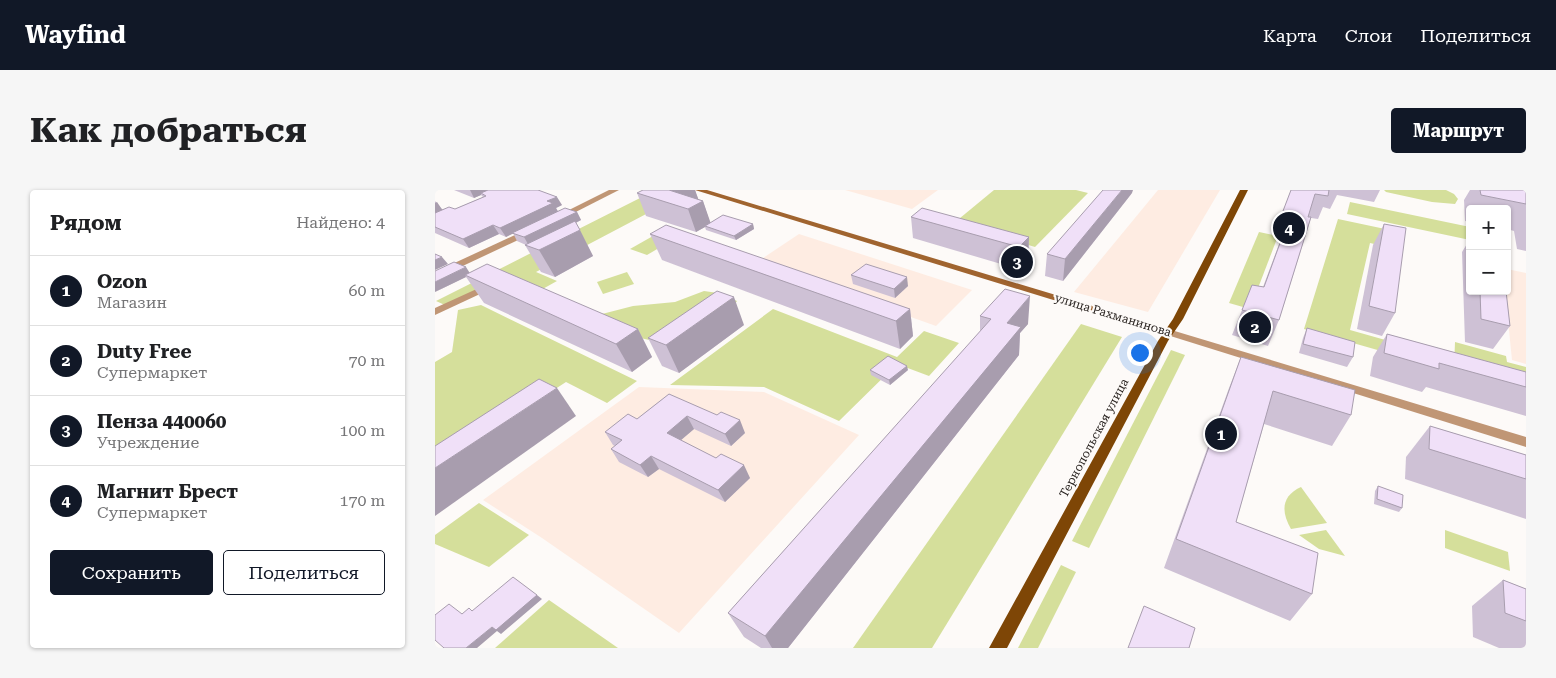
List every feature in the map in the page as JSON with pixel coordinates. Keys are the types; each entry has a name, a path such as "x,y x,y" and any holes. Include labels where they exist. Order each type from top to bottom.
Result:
{"main road":[{"name":"улица Рахманинова","path":"699,190 1168,332"},
{"name":"Тернопольская улица","path":"998,648 1168,332 1177,319 1244,190"}],"street":[{"path":"552,220 615,190"},
{"path":"435,276 534,229"},
{"path":"435,312 501,281"},
{"name":"улица Рахманинова","path":"1168,332 1526,442"}],"shaded area":[{"path":"845,190 938,190 912,209"},
{"path":"1158,190 1220,190 1148,312 1074,292"},
{"path":"799,234 972,290 936,326 757,262"},
{"path":"1511,270 1526,273 1526,364 1512,360 1505,295 1511,295"},
{"path":"639,387 764,392 859,435 679,633 542,538 483,500"}],"green space":[{"path":"994,190 1076,190 1088,193 1035,247 954,223"},
{"path":"1384,190 1446,190 1454,194 1458,199 1455,204 1432,202"},
{"path":"644,196 667,203 536,272 557,281 539,291 505,277 447,306 436,301"},
{"path":"1350,202 1466,226 1466,239 1347,214"},
{"path":"1338,219 1404,233 1401,250 1370,243 1350,330 1396,343 1395,355 1304,329"},
{"path":"660,232 676,238 647,255 630,249"},
{"path":"1259,232 1278,236 1250,309 1229,303"},
{"path":"627,272 634,284 603,294 597,282"},
{"path":"704,291 718,293 737,301 735,304 654,341 640,338 602,314 633,306 675,302"},
{"path":"481,305 637,381 607,403 566,382 451,457 435,446 435,362 452,352 458,310"},
{"path":"773,309 897,357 924,331 959,343 929,376 897,364 839,421 764,387 670,385"},
{"path":"1081,324 1122,337 932,648 853,648"},
{"path":"1455,342 1506,356 1507,362 1526,367 1526,388 1454,368"},
{"path":"1171,350 1185,355 1089,548 1072,541"},
{"path":"1301,487 1327,523 1291,529 1284,511 1286,500 1294,491"},
{"path":"479,503 529,535 489,567 435,544 435,535"},
{"path":"1326,530 1345,556 1319,549 1299,535"},
{"path":"1445,530 1508,552 1510,571 1445,548"},
{"path":"1061,565 1076,572 1038,648 1018,648"},
{"path":"549,600 618,648 495,648"}],"building":[{"path":"488,190 538,190 557,197 547,201 553,203 500,228 493,225 463,239 435,227 435,213 449,207 455,209 486,196 481,193"},
{"path":"643,190 669,190 703,201 688,209 637,193"},
{"path":"1103,190 1122,190 1065,259 1047,254"},
{"path":"1291,190 1329,190 1328,196 1315,194 1308,217 1311,217 1279,320 1242,310 1252,285 1264,287 1291,213 1283,211"},
{"path":"1480,190 1526,190 1526,204 1481,195"},
{"path":"565,208 577,212 524,237 512,233"},
{"path":"922,208 1029,237 1019,247 911,217"},
{"path":"723,215 753,224 734,236 705,226"},
{"path":"575,221 580,230 539,250 525,245"},
{"path":"1384,224 1406,228 1395,313 1369,306"},
{"path":"666,225 910,309 896,321 650,234"},
{"path":"435,254 442,257 435,260"},
{"path":"454,262 466,267 435,282 435,271"},
{"path":"487,264 638,329 616,344 465,275"},
{"path":"866,264 907,277 894,289 851,275"},
{"path":"1005,289 1030,296 1007,323 1021,327 765,636 728,613 991,319 980,316"},
{"path":"717,291 734,297 666,345 648,338"},
{"path":"1480,295 1506,295 1510,326 1481,319"},
{"path":"1307,328 1355,342 1353,357 1303,344"},
{"path":"1387,334 1526,372 1526,387 1439,363 1439,369 1384,353"},
{"path":"888,356 907,366 889,380 870,370"},
{"path":"1241,357 1355,390 1351,415 1273,391 1236,522 1318,553 1312,594 1176,539"},
{"path":"539,379 557,388 435,468 435,446"},
{"path":"669,394 717,415 721,412 740,420 725,434 687,416 667,433 716,458 721,454 744,465 718,490 651,456 640,465 611,449 622,440 605,432 628,414 637,419"},
{"path":"1430,426 1526,455 1526,479 1429,449"},
{"path":"1378,486 1403,495 1402,508 1377,499"},
{"path":"513,577 537,595 496,630 492,627 466,648 444,648 435,640 435,615 449,604 462,614 469,608 472,611"},
{"path":"1503,580 1526,589 1526,621 1505,613"},
{"path":"1144,606 1195,628 1189,648 1128,648"}],"place":[{"name":"Магнит Брест","path":"1289,228"},
{"name":"Пенза 440060","path":"1017,262"},
{"name":"Duty Free","path":"1255,327"},
{"name":"Ozon","path":"1221,434"}]}
